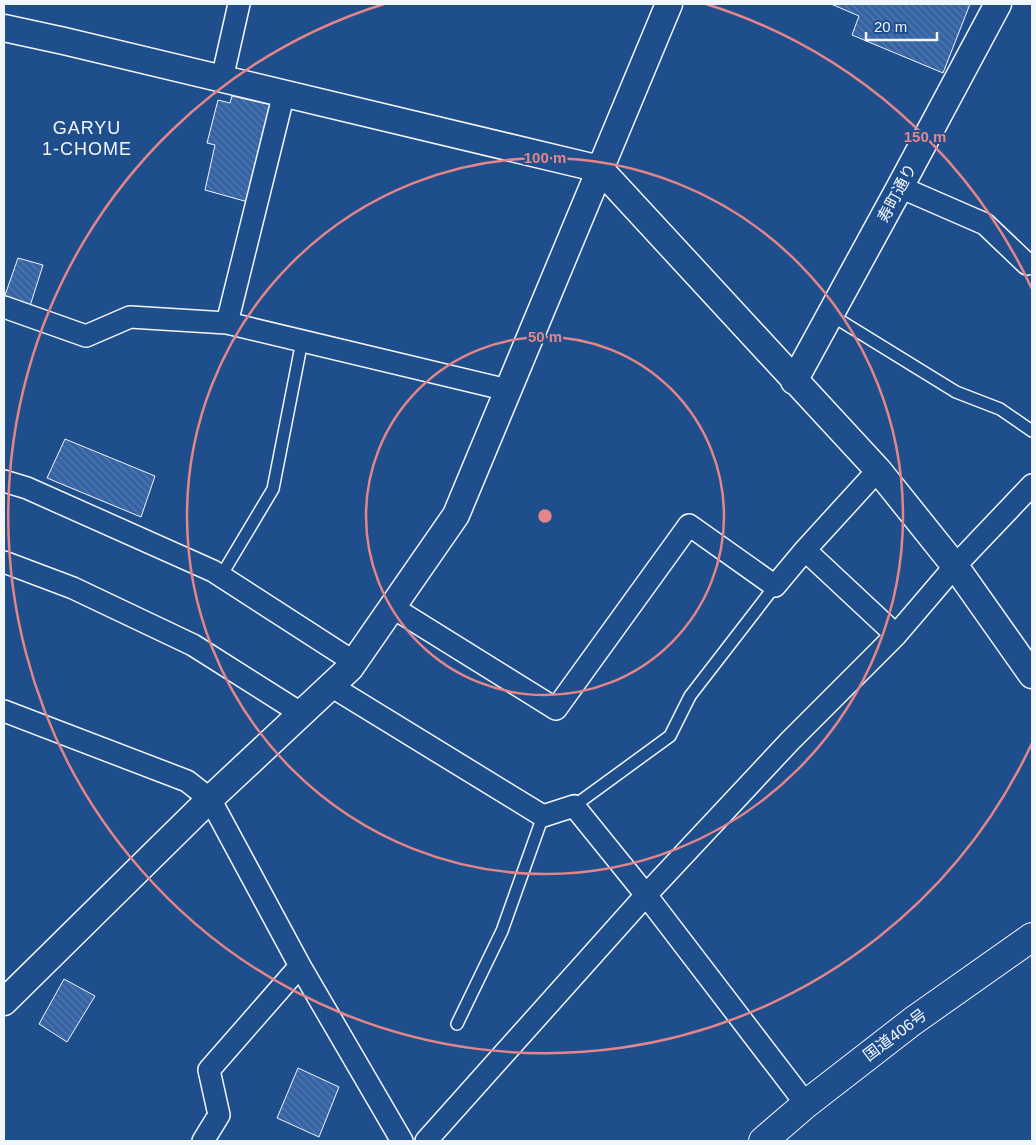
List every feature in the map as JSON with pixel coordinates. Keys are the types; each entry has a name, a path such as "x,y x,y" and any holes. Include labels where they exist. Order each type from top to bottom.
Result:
{"highway":[{"name":"国道406号","path":"763,1141 806,1104 913,1021 1032,937"}],"street":[{"path":"222,79 238,4"},
{"path":"4,1002 210,799 350,668 456,515 669,4"},
{"name":"寿町通り","path":"794,380 900,188 998,4"},
{"path":"4,28 600,169 878,470 955,566 1032,675"},
{"path":"227,323 284,94"},
{"path":"900,188 985,224 1026,264"},
{"path":"4,307 86,336 130,317 227,323 508,390"},
{"path":"392,607 556,709 689,525 775,586 878,470"},
{"path":"4,481 26,488 213,571 354,662"},
{"path":"426,1141 646,895 790,742 896,636 955,566 1032,485"},
{"path":"805,550 896,636"},
{"path":"4,562 73,588 193,645 302,714"},
{"path":"331,686 543,816 574,806 646,895 806,1104"},
{"path":"4,711 187,781 210,799 300,966 402,1141"},
{"path":"203,1141 219,1115 209,1070 300,966"}],"lane":[{"path":"831,315 956,392 1000,409 1032,431"},
{"path":"221,576 273,489 302,341"},
{"path":"574,806 670,736 690,696 775,586"},
{"path":"457,1024 502,931 543,816"}],"building":[{"path":"831,4 970,4 943,73 852,35 859,16"},
{"path":"232,96 271,105 248,202 205,190 215,145 207,143 218,100 230,103"},
{"path":"18,258 43,265 30,306 4,298"},
{"path":"65,439 155,476 141,517 47,478"},
{"path":"64,979 95,996 67,1042 39,1024"},
{"path":"298,1068 339,1087 319,1137 277,1118"}],"district":[{"name":"GARYU 1-CHOME","path":"87,138"}]}
